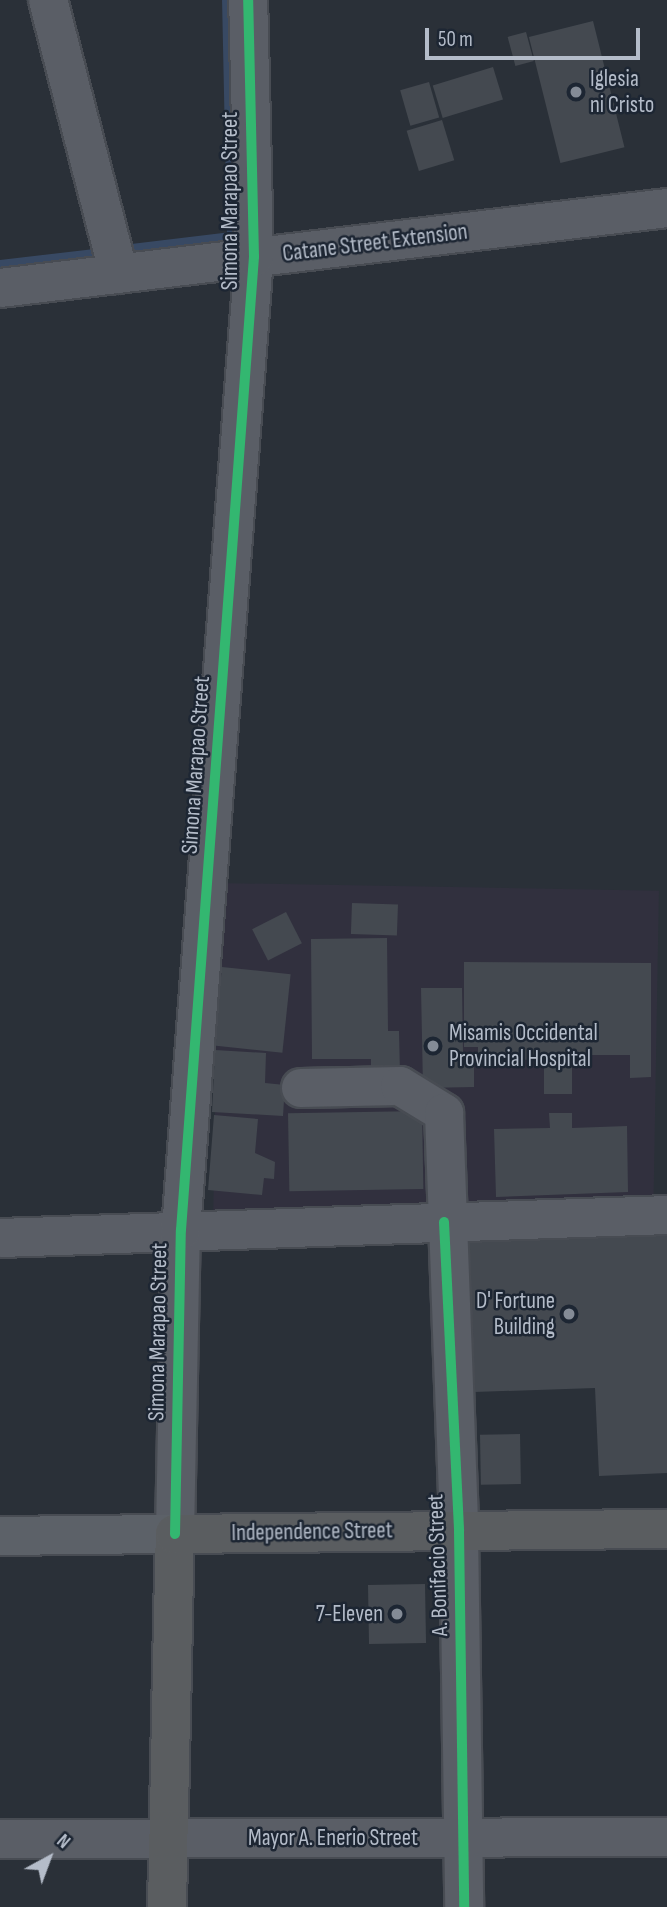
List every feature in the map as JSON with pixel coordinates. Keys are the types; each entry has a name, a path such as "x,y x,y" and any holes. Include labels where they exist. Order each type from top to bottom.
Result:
{"highway":[{"name":"Independence Street","path":"175,1534 667,1529"},
{"name":"Simona Marapao Street","path":"167,1907 175,1534"}],"main road":[{"name":"Independence Street","path":"0,1536 175,1534"}],"street":[{"path":"48,0 120,274"},
{"name":"Simona Marapao Street","path":"175,1534 181,1230 254,257 248,0"},
{"name":"Catane Street Extension","path":"0,288 667,208"},
{"name":"A. Bonifacio Street","path":"302,1088 400,1086 443,1113 444,1222 459,1531 464,1907"},
{"path":"0,1238 667,1215"},
{"name":"Mayor A. Enerio Street","path":"0,1839 667,1837"}],"shaded area":[{"name":"Misamis Occidental Provincial Hospital","path":"219,883 659,891 653,1226 213,1218"}],"building":[{"name":"Iglesia ni Cristo","path":"593,21 624,147 560,163 529,37"},
{"path":"526,32 534,61 515,66 508,37"},
{"path":"493,67 503,100 443,118 433,85"},
{"path":"429,82 439,118 410,126 400,90"},
{"path":"442,120 454,160 419,171 407,131"},
{"path":"352,903 398,905 397,936 351,934"},
{"path":"286,912 302,943 268,960 252,929"},
{"path":"387,938 388,1031 399,1031 400,1074 371,1075 371,1059 312,1059 311,939"},
{"path":"464,962 651,963 651,1077 630,1078 630,1055 572,1055 572,1094 544,1094 544,1060 478,1059 478,1047 464,1047"},
{"path":"222,967 291,974 282,1053 214,1046"},
{"path":"421,988 462,988 463,1052 474,1052 474,1087 423,1088"},
{"path":"215,1050 266,1053 265,1083 285,1085 283,1116 212,1112"},
{"path":"422,1111 423,1189 289,1191 288,1113"},
{"path":"549,1113 572,1113 572,1128 627,1126 628,1192 496,1197 494,1129 550,1128"},
{"path":"214,1115 258,1119 255,1153 275,1162 274,1179 264,1178 262,1195 208,1190"},
{"name":"D' Fortune Building","path":"667,1232 667,1473 599,1476 595,1388 474,1392 467,1240"},
{"path":"520,1434 521,1484 481,1485 480,1435"},
{"name":"7-Eleven","path":"425,1584 426,1643 369,1644 368,1585"}],"waterway":[{"path":"123,249 231,236 226,0"},
{"path":"0,264 94,253"}],"cycle path":[{"path":"175,1534 181,1230 254,257 248,0"},
{"path":"444,1222 459,1531 464,1907"}],"place":[{"name":"Iglesia ni Cristo","path":"576,92"},
{"name":"Misamis Occidental Provincial Hospital","path":"433,1046"},
{"name":"D' Fortune Building","path":"569,1314"},
{"name":"7-Eleven","path":"397,1614"}]}
